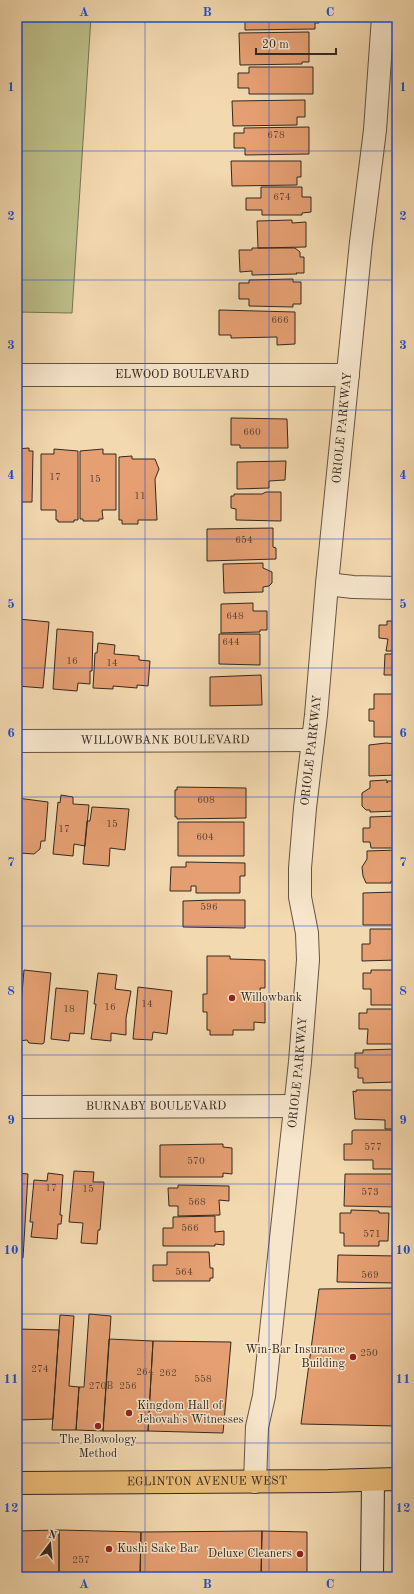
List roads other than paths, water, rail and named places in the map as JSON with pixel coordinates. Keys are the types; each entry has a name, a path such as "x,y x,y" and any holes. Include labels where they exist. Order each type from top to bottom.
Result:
{"main road":[{"name":"EGLINTON AVENUE WEST","path":"17,1483 255,1482 397,1479"}],"street":[{"name":"ORIOLE PARKWAY","path":"255,1482 257,1427 264,1396 294,1106 300,1062 308,960 307,933 300,897 300,868 361,242 375,130 383,17"},
{"name":"ELWOOD BOULEVARD","path":"17,375 348,375"},
{"path":"327,584 354,587 397,588"},
{"name":"WILLOWBANK BOULEVARD","path":"17,741 313,740"},
{"name":"BURNABY BOULEVARD","path":"17,1107 294,1106"},
{"path":"372,1577 373,1480"}],"place":[{"name":"Willowbank","path":"232,998"},
{"name":"Win-Bar Insurance Building","path":"353,1357"},
{"name":"Kingdom Hall of Jehovah's Witnesses","path":"129,1413"},
{"name":"The Blowology Method","path":"98,1426"},
{"name":"Kushi Sake Bar","path":"109,1549"},
{"name":"Deluxe Cleaners","path":"300,1554"}]}
